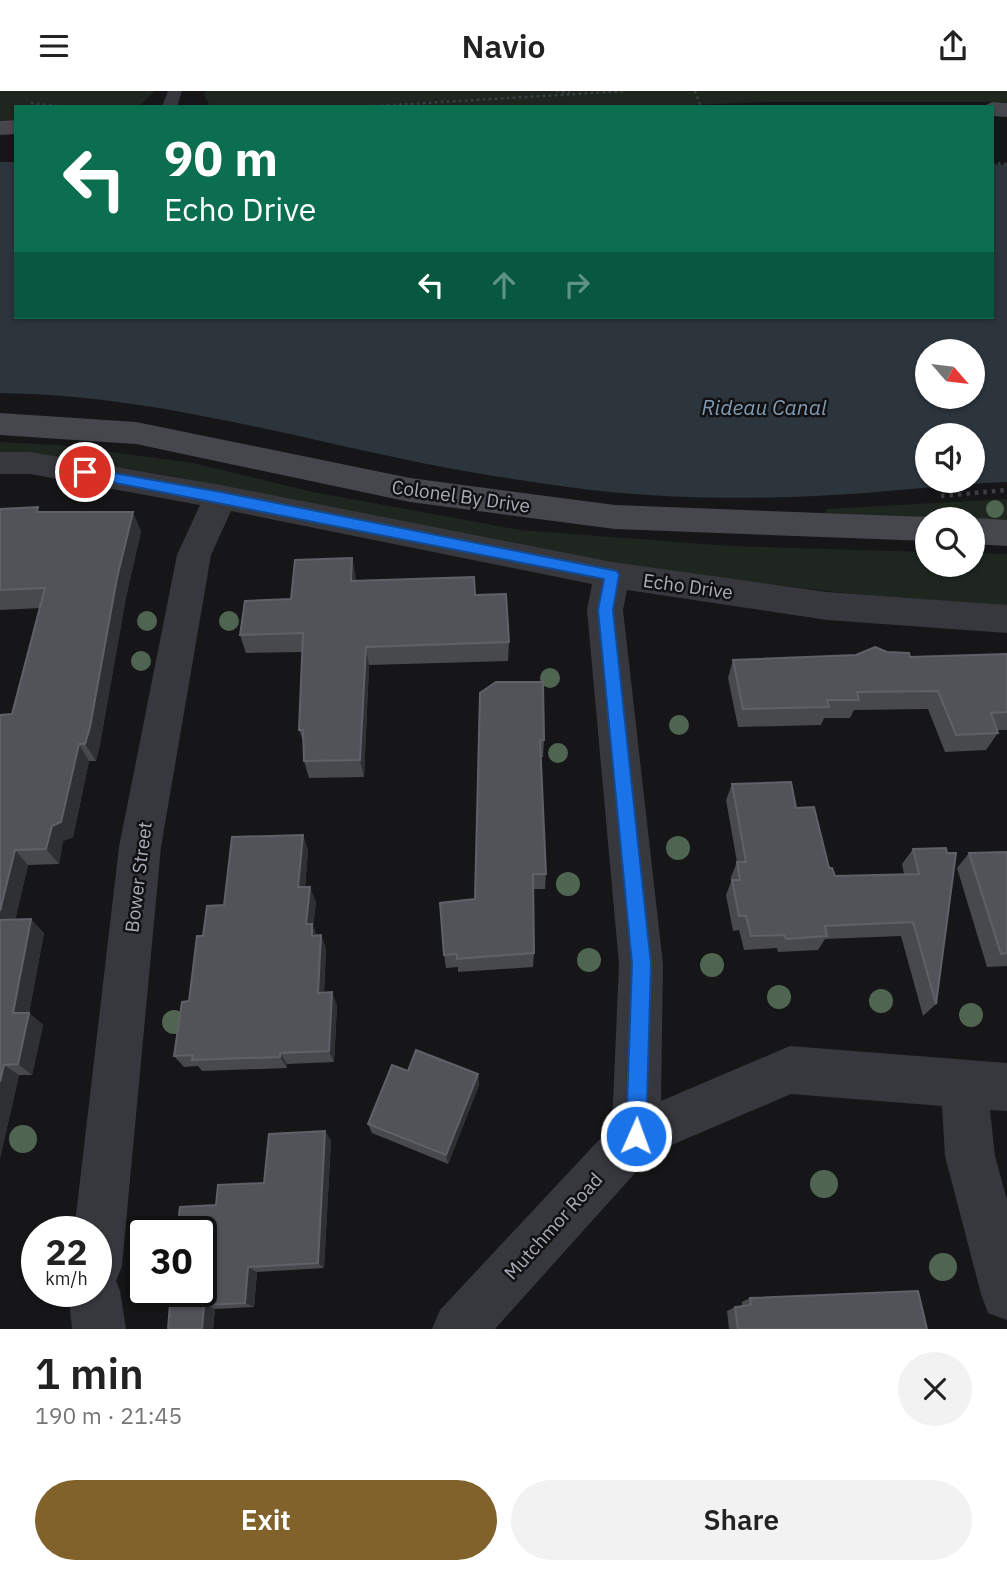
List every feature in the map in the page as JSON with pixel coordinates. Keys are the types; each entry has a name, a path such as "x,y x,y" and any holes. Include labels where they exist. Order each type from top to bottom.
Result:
{"main road":[{"name":"Colonel By Drive","path":"0,424 136,433 410,490 615,517 915,529"},
{"path":"985,532 1007,533"}],"street":[{"name":"Echo Drive","path":"0,463 30,463 221,497 612,575 827,606 1007,619"},
{"name":"Bower Street","path":"101,1216 140,847 194,555 205,526 221,497"},
{"path":"612,575 605,610 641,964 636,1136 790,1070 985,1085 970,1156 1007,1294"},
{"name":"Mutchmor Road","path":"459,1329 636,1136"},
{"path":"96,1307 99,1329"}],"path":[{"path":"556,91 578,95"},
{"path":"394,105 626,91"}],"shaded area":[{"path":"0,91 155,91 140,105 14,105 14,120 0,121"},
{"path":"206,91 1007,91 1007,102 209,105 204,95"},
{"path":"0,442 58,445 193,463 313,492 520,530 730,546 915,552 915,577 985,577 985,553 1007,554 1007,606 845,593 623,567 173,476 56,457 0,453"},
{"path":"1007,499 1007,521 985,520 985,507 915,507 915,517 825,513 826,509"}],"water":[{"name":"Rideau Canal","path":"0,162 14,162 14,319 994,319 994,164 1007,165 1007,482 985,483 985,423 915,423 915,488 800,497 734,498 634,494 458,470 213,418 108,401 0,393"}],"building":[{"path":"38,507 37,512 133,512 117,578 90,727 85,744 79,744 61,822 52,826 46,849 15,850 0,911 0,715 12,714 45,588 0,590 0,509"},
{"path":"352,558 351,581 474,577 475,595 506,594 509,642 366,647 360,760 304,761 303,730 299,730 303,633 240,635 245,601 291,599 295,560"},
{"path":"875,647 887,652 909,653 910,657 1007,654 1007,712 991,713 998,733 956,735 938,691 857,692 859,700 827,700 829,707 743,709 733,660 856,655"},
{"path":"496,682 543,682 544,740 540,740 546,874 533,874 534,953 457,959 457,954 444,955 440,903 475,899 480,693"},
{"path":"791,782 796,808 814,807 829,868 832,868 835,876 919,874 913,849 946,848 947,853 956,853 936,1004 913,922 825,926 827,936 786,939 784,935 751,936 746,916 739,916 732,880 740,880 737,862 746,862 732,784"},
{"path":"303,835 298,887 310,887 306,924 312,924 312,936 321,935 318,993 332,992 329,1051 280,1053 280,1057 192,1060 193,1055 174,1056 182,1002 189,1001 197,936 203,936 207,906 224,905 232,837"},
{"path":"1007,852 1007,953 1001,954 969,853"},
{"path":"31,919 13,1013 29,1013 18,1064 4,1065 0,1082 0,920"},
{"path":"416,1050 478,1074 446,1155 368,1124 392,1065 408,1071"},
{"path":"325,1131 318,1263 248,1267 245,1303 217,1304 217,1216 179,1216 180,1207 216,1205 218,1185 264,1183 269,1134"},
{"path":"918,1291 927,1329 738,1329 735,1307 751,1305 750,1298"},
{"path":"170,1307 204,1307 202,1329 168,1329"}],"route":[{"path":"85,472 612,575 605,610 641,964 636,1136"}]}
